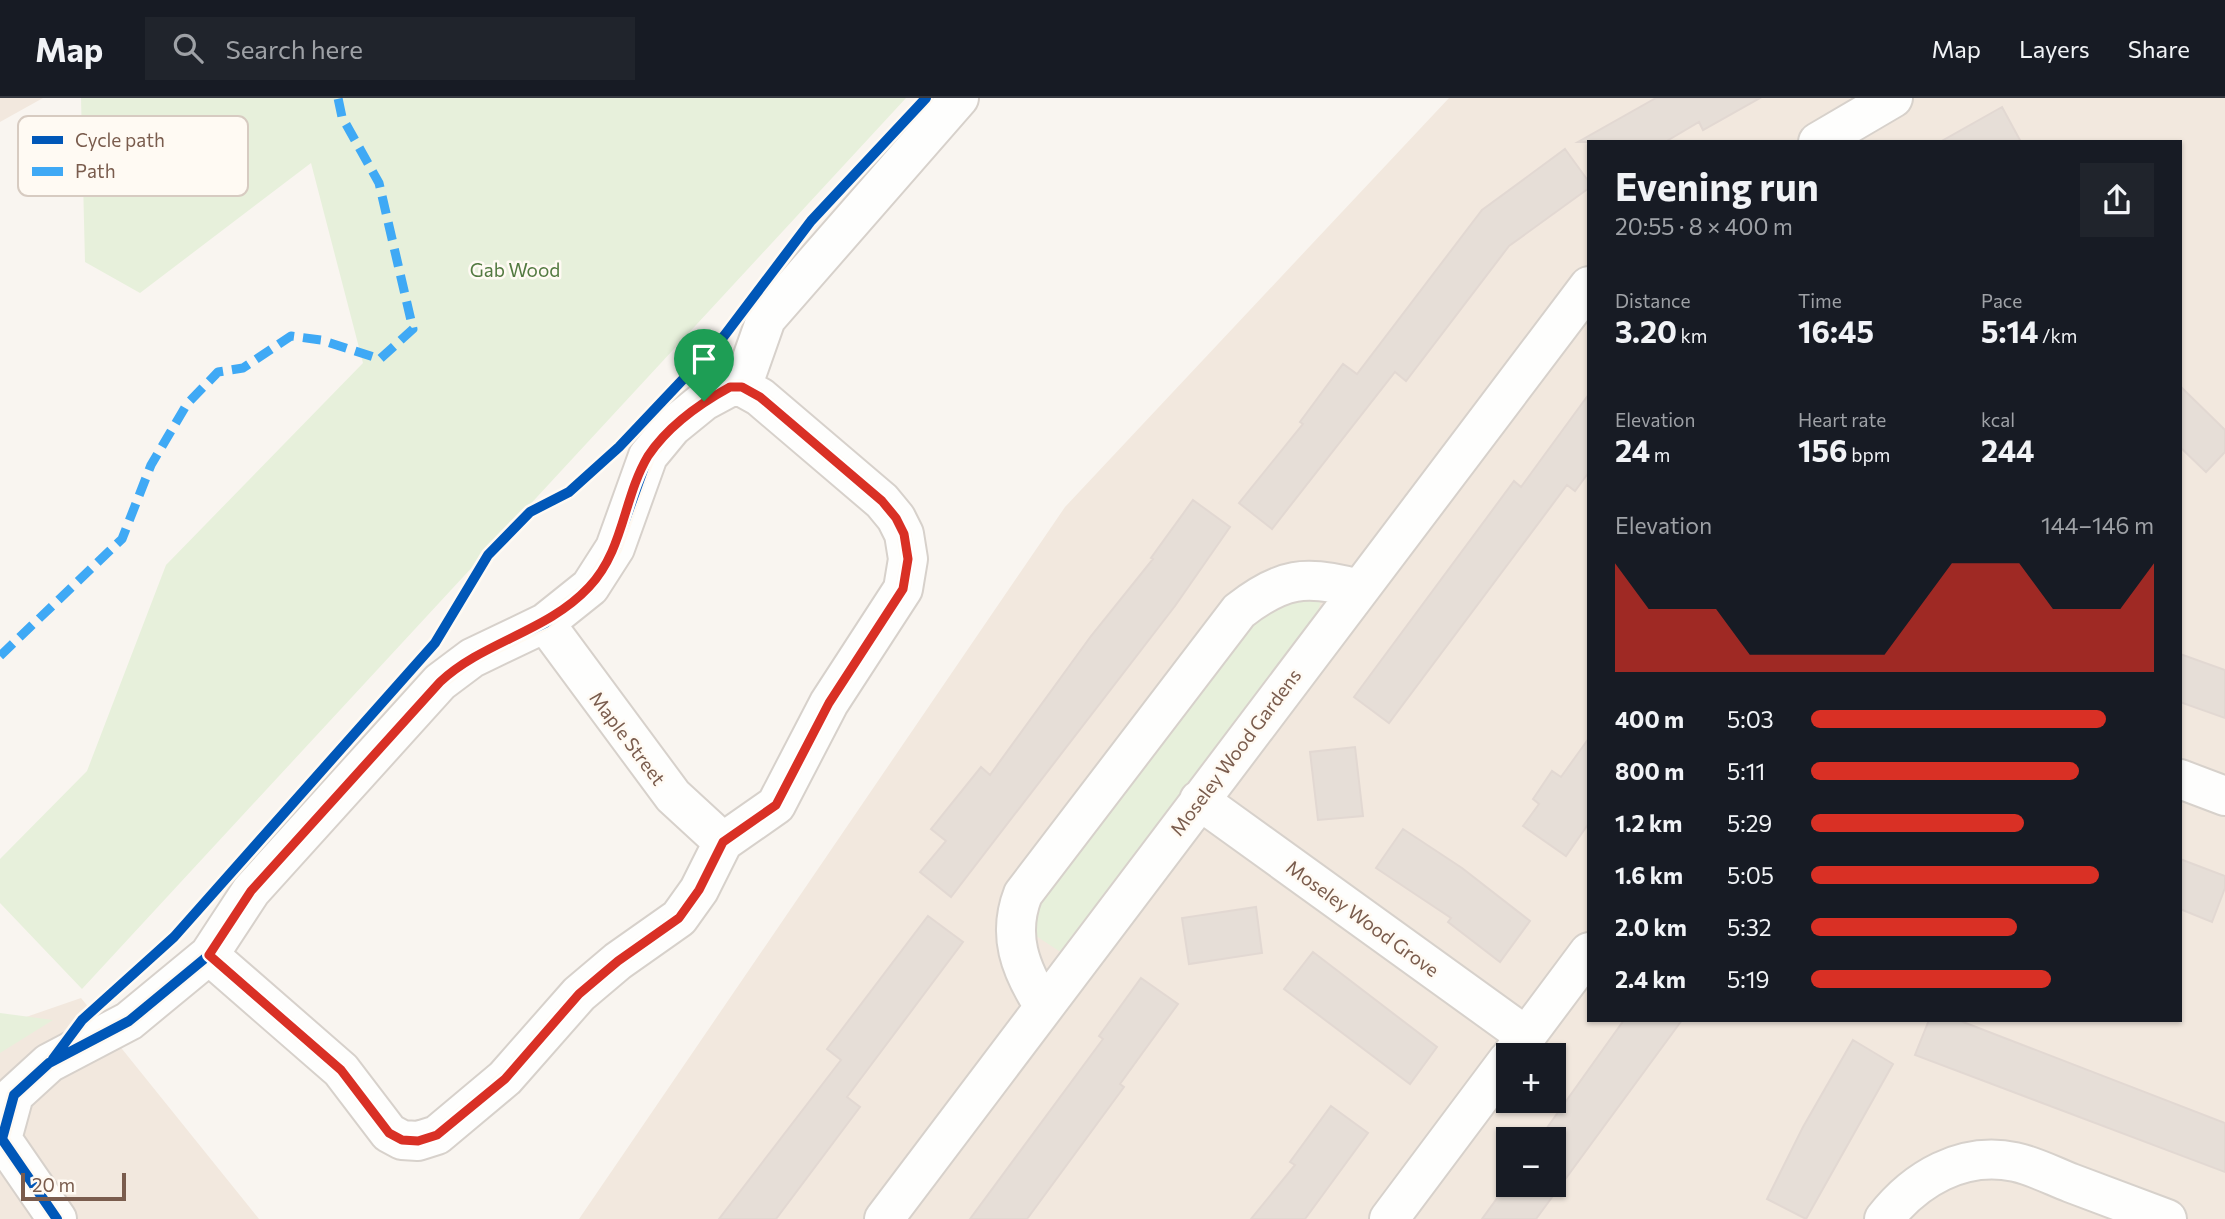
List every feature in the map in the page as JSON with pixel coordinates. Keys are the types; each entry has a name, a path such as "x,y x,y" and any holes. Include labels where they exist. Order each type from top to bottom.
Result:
{"street":[{"path":"742,387 766,319 959,98"},
{"path":"1821,140 1893,98"},
{"name":"Moseley Wood Gardens","path":"884,1219 1043,1004 1587,289"},
{"path":"57,1219 1,1138 14,1095 49,1063 129,1021 209,955 251,891 440,682 472,657 545,623 590,587 615,548 649,456 672,427 704,401 730,387 742,387 760,397 882,501 896,518 904,534 908,559 903,589 829,703 776,805 723,842 699,890 679,918 618,961 579,994 488,1094 437,1135 418,1141 402,1140 389,1133 341,1070 209,955"},
{"path":"1043,1004 1024,974 1018,953 1015,925 1023,894 1239,611 1276,586 1300,579 1325,579 1358,589"},
{"name":"Maple Street","path":"545,623 673,796 723,842"},
{"path":"2182,780 2225,796"},
{"name":"Moseley Wood Grove","path":"1199,800 1507,1043"},
{"path":"1521,1043 1587,955"},
{"path":"1390,1219 1496,1077"},
{"path":"1884,1219 1900,1198 1927,1177 1957,1165 1984,1160 2015,1162 2167,1219"}],"shaded area":[{"path":"0,98 43,98 0,122"},
{"path":"1449,98 2225,98 2225,1219 579,1219 1065,507"},
{"path":"81,998 259,1219 0,1219 0,1026"}],"green space":[{"name":"Gab Wood","path":"81,98 906,98 82,989 0,903 0,859 87,771 166,565 363,363 311,163 140,293 85,262 83,196 248,196 248,116 81,116"},
{"path":"1279,596 1322,598 1318,611 1066,950 1059,951 1033,934 1037,907 1253,613"},
{"path":"0,1013 53,1020 0,1053"}],"building":[{"path":"1656,98 1760,98 1703,130 1699,122 1668,140 1578,142"},
{"path":"2002,107 2020,140 1944,140"},
{"path":"1565,149 1587,179 1587,189 1509,246 1406,381 1395,372 1272,529 1239,503 1303,424 1300,422 1343,364 1357,374 1482,210"},
{"path":"2182,388 2225,430 2225,452 2206,472 2182,449"},
{"path":"1587,397 1587,475 1575,491 1567,485 1389,723 1354,697 1514,481 1521,487"},
{"path":"1193,500 1230,527 1175,606 951,897 920,872 946,841 931,829 981,767 990,775 1091,636 1153,559 1151,558"},
{"path":"2182,655 2225,670 2225,718 2182,703"},
{"path":"1587,741 1587,826 1566,856 1523,826 1539,804 1533,799 1552,771 1561,777"},
{"path":"1355,747 1363,816 1318,820 1310,752"},
{"path":"1403,829 1462,868 1530,921 1500,962 1448,922 1451,918 1376,868"},
{"path":"2182,860 2225,876 2225,888 2212,922 2182,910"},
{"path":"1256,907 1262,953 1189,964 1182,918"},
{"path":"928,916 963,942 847,1097 860,1107 776,1219 719,1219 841,1060 827,1049"},
{"path":"1313,952 1437,1047 1410,1084 1284,989"},
{"path":"1141,978 1178,1004 1120,1084 1124,1087 1027,1219 970,1219 1103,1039 1099,1036"},
{"path":"1623,1022 1681,1022 1566,1178 1566,1127 1548,1127 1558,1113 1566,1113 1566,1101"},
{"path":"1928,1022 1963,1022 2225,1123 2225,1172 1915,1055"},
{"path":"1853,1040 1893,1064 1806,1219 1767,1199 1803,1127"},
{"path":"1331,1106 1368,1133 1305,1219 1251,1219 1295,1165 1290,1162"},
{"path":"1498,1197 1552,1197 1536,1219 1482,1219"}],"marked path":[{"path":"0,656 122,539 151,465 187,404 218,372 243,368 291,336 321,340 380,359 413,329 379,183 342,117 338,98"}],"cycle path":[{"path":"53,1059 82,1020 174,937 435,643 488,555 530,512 569,492 619,447 724,336 811,221 926,98"},
{"path":"57,1219 2,1139 14,1095 49,1063 129,1021 209,955 251,891 440,682 472,658 545,623 590,587 615,548 648,456 672,427 704,401 730,387 742,387 760,397 882,501 896,518 904,534 908,559 903,589 829,703 776,805 723,842 699,890 679,918 618,961 579,994 505,1078 437,1135 418,1141 402,1140 389,1133 341,1070 209,955"}],"route":[{"path":"730,387 742,387 760,397 882,501 896,518 904,534 908,559 903,589 844,677 776,805 760,819 723,842 699,890 679,918 618,961 579,994 505,1079 437,1135 418,1141 402,1140 389,1133 341,1070 209,955 251,891 440,682 472,657 545,623 590,587 615,548 639,476 649,456 672,427 704,401 730,387"}]}
